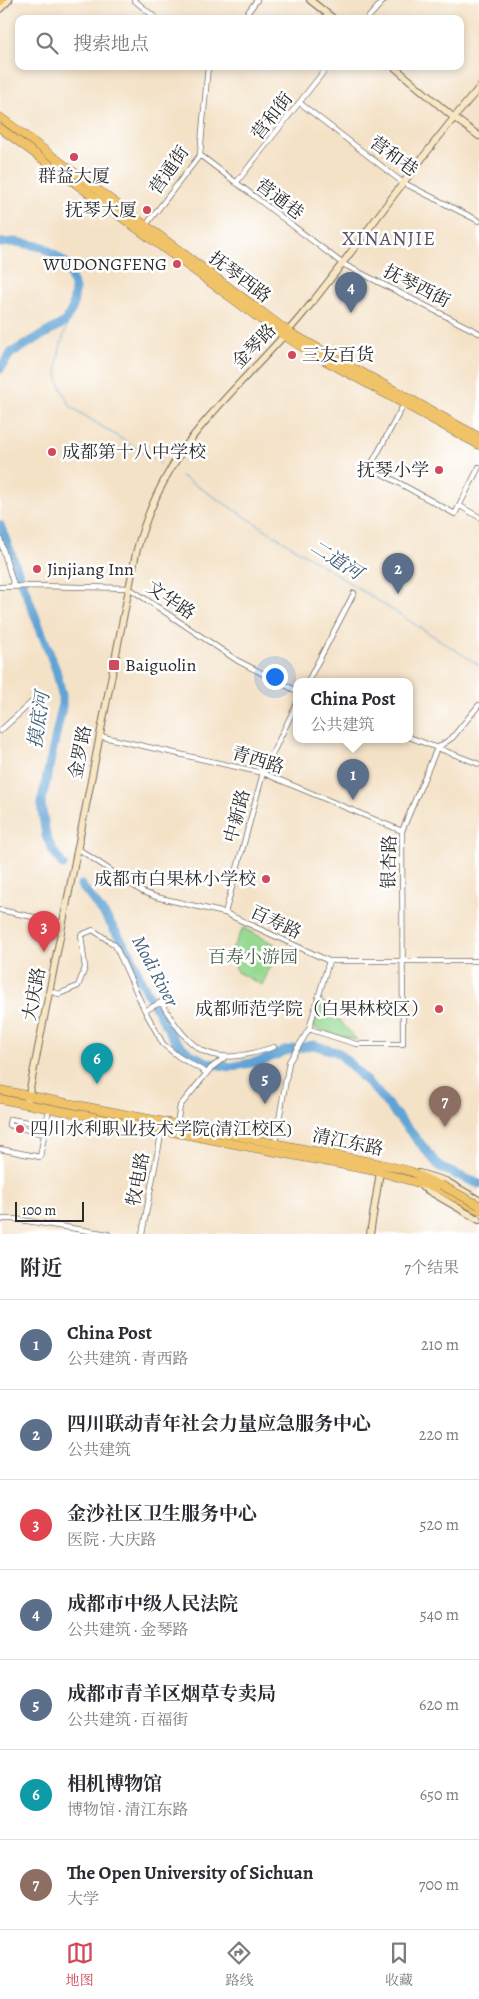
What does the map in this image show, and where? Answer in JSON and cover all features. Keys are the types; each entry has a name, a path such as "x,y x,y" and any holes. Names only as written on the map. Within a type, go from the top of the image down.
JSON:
{"main road":[{"name":"抚琴西路","path":"0,117 146,225 313,354 405,402 479,445"},
{"name":"抚琴西路","path":"0,128 194,272 287,334 479,437"},
{"name":"清江东路","path":"0,1090 410,1171"},
{"name":"清江东路","path":"0,1099 380,1172 440,1187"},
{"path":"410,1171 479,1210"},
{"path":"440,1187 479,1205"}],"street":[{"path":"0,9 9,0"},
{"path":"134,0 152,15"},
{"path":"246,15 257,0"},
{"path":"310,0 329,15"},
{"path":"371,15 384,0"},
{"name":"营通街","path":"146,225 200,155 208,70"},
{"name":"营和街","path":"236,183 325,70"},
{"path":"398,70 453,117 479,136"},
{"name":"金琴路","path":"129,588 142,527 152,503 183,450 217,407 287,334 343,264 402,182 453,117 479,88"},
{"name":"营和巷","path":"300,102 402,182 479,221"},
{"name":"营通巷","path":"200,155 343,264"},
{"name":"抚琴西街","path":"343,264 479,333"},
{"path":"405,402 370,467 455,514 479,467"},
{"path":"460,506 479,517"},
{"path":"0,539 14,586"},
{"name":"文华路","path":"0,587 129,588 238,661 293,689"},
{"name":"金罗路","path":"62,923 129,588"},
{"path":"310,678 354,593"},
{"path":"0,731 33,701"},
{"name":"银杏路","path":"309,1029 356,1044 403,1044 402,831 437,748 452,738 479,704"},
{"name":"中新路","path":"225,913 262,773 293,710"},
{"name":"青西路","path":"99,736 262,773 402,831"},
{"path":"413,739 479,764"},
{"name":"百寿路","path":"77,848 143,892 156,897 225,913 329,962 479,961"},
{"path":"0,910 62,923"},
{"name":"大庆路","path":"27,1104 62,923"},
{"path":"50,991 60,994 78,986 86,968 81,935 93,930 115,945 163,1044 179,1057 207,1073"},
{"path":"276,1143 289,1062 309,1029 329,962"},
{"path":"147,1010 161,1002 189,1042 207,1053 224,1059"},
{"path":"177,1124 180,1106 211,1068 224,1059 274,1047"},
{"path":"0,1149 40,1157 49,1108"},
{"path":"44,1134 8,1125 10,1119 46,1125"},
{"name":"牧电路","path":"142,1234 162,1130"},
{"name":"清江东路","path":"410,1171 446,1181 479,1200"},
{"path":"370,1234 380,1172"},
{"path":"407,1180 432,1192 479,1220"},
{"path":"0,1221 3,1219 15,1219 108,1234"}],"green space":[{"name":"百寿小游园","path":"243,928 280,947 262,985 237,972 231,951"},
{"path":"320,998 357,1040 316,1029 313,1025"}],"waterway":[{"name":"摸底河","path":"0,243 16,242 43,247 67,264 75,289 73,307 65,322 11,353 0,369"},
{"name":"二道河","path":"73,307 61,344 57,364 59,382 71,407 161,464"},
{"name":"二道河","path":"181,476 479,665"},
{"name":"摸底河","path":"0,525 56,670 62,695 62,707 41,804 46,835 53,851 63,865"},
{"name":"Modi River","path":"81,885 104,914 130,953 142,983 175,1041 190,1054 210,1063 230,1067 261,1061 285,1051 314,1045 339,1053 377,1092 441,1168 479,1184"}],"place":[{"name":"群益大厦","path":"74,157"},
{"name":"抚琴大厦","path":"147,210"},
{"name":"WUDONGFENG","path":"177,264"},
{"name":"成都市中级人民法院","path":"351,313"},
{"name":"三友百货","path":"292,355"},
{"name":"成都第十八中学校","path":"52,452"},
{"name":"抚琴小学","path":"439,470"},
{"name":"Jinjiang Inn","path":"37,569"},
{"name":"四川联动青年社会力量应急服务中心","path":"398,594"},
{"name":"Baiguolin","path":"114,665"},
{"name":"China Post","path":"353,800"},
{"name":"成都市白果林小学校","path":"266,879"},
{"name":"金沙社区卫生服务中心","path":"44,952"},
{"name":"成都师范学院（白果林校区）","path":"439,1009"},
{"name":"相机博物馆","path":"97,1084"},
{"name":"成都市青羊区烟草专卖局","path":"265,1104"},
{"name":"The Open University of Sichuan","path":"445,1127"},
{"name":"四川水利职业技术学院(清江校区)","path":"20,1129"}],"district":[{"name":"XINANJIE","path":"389,238"}]}
